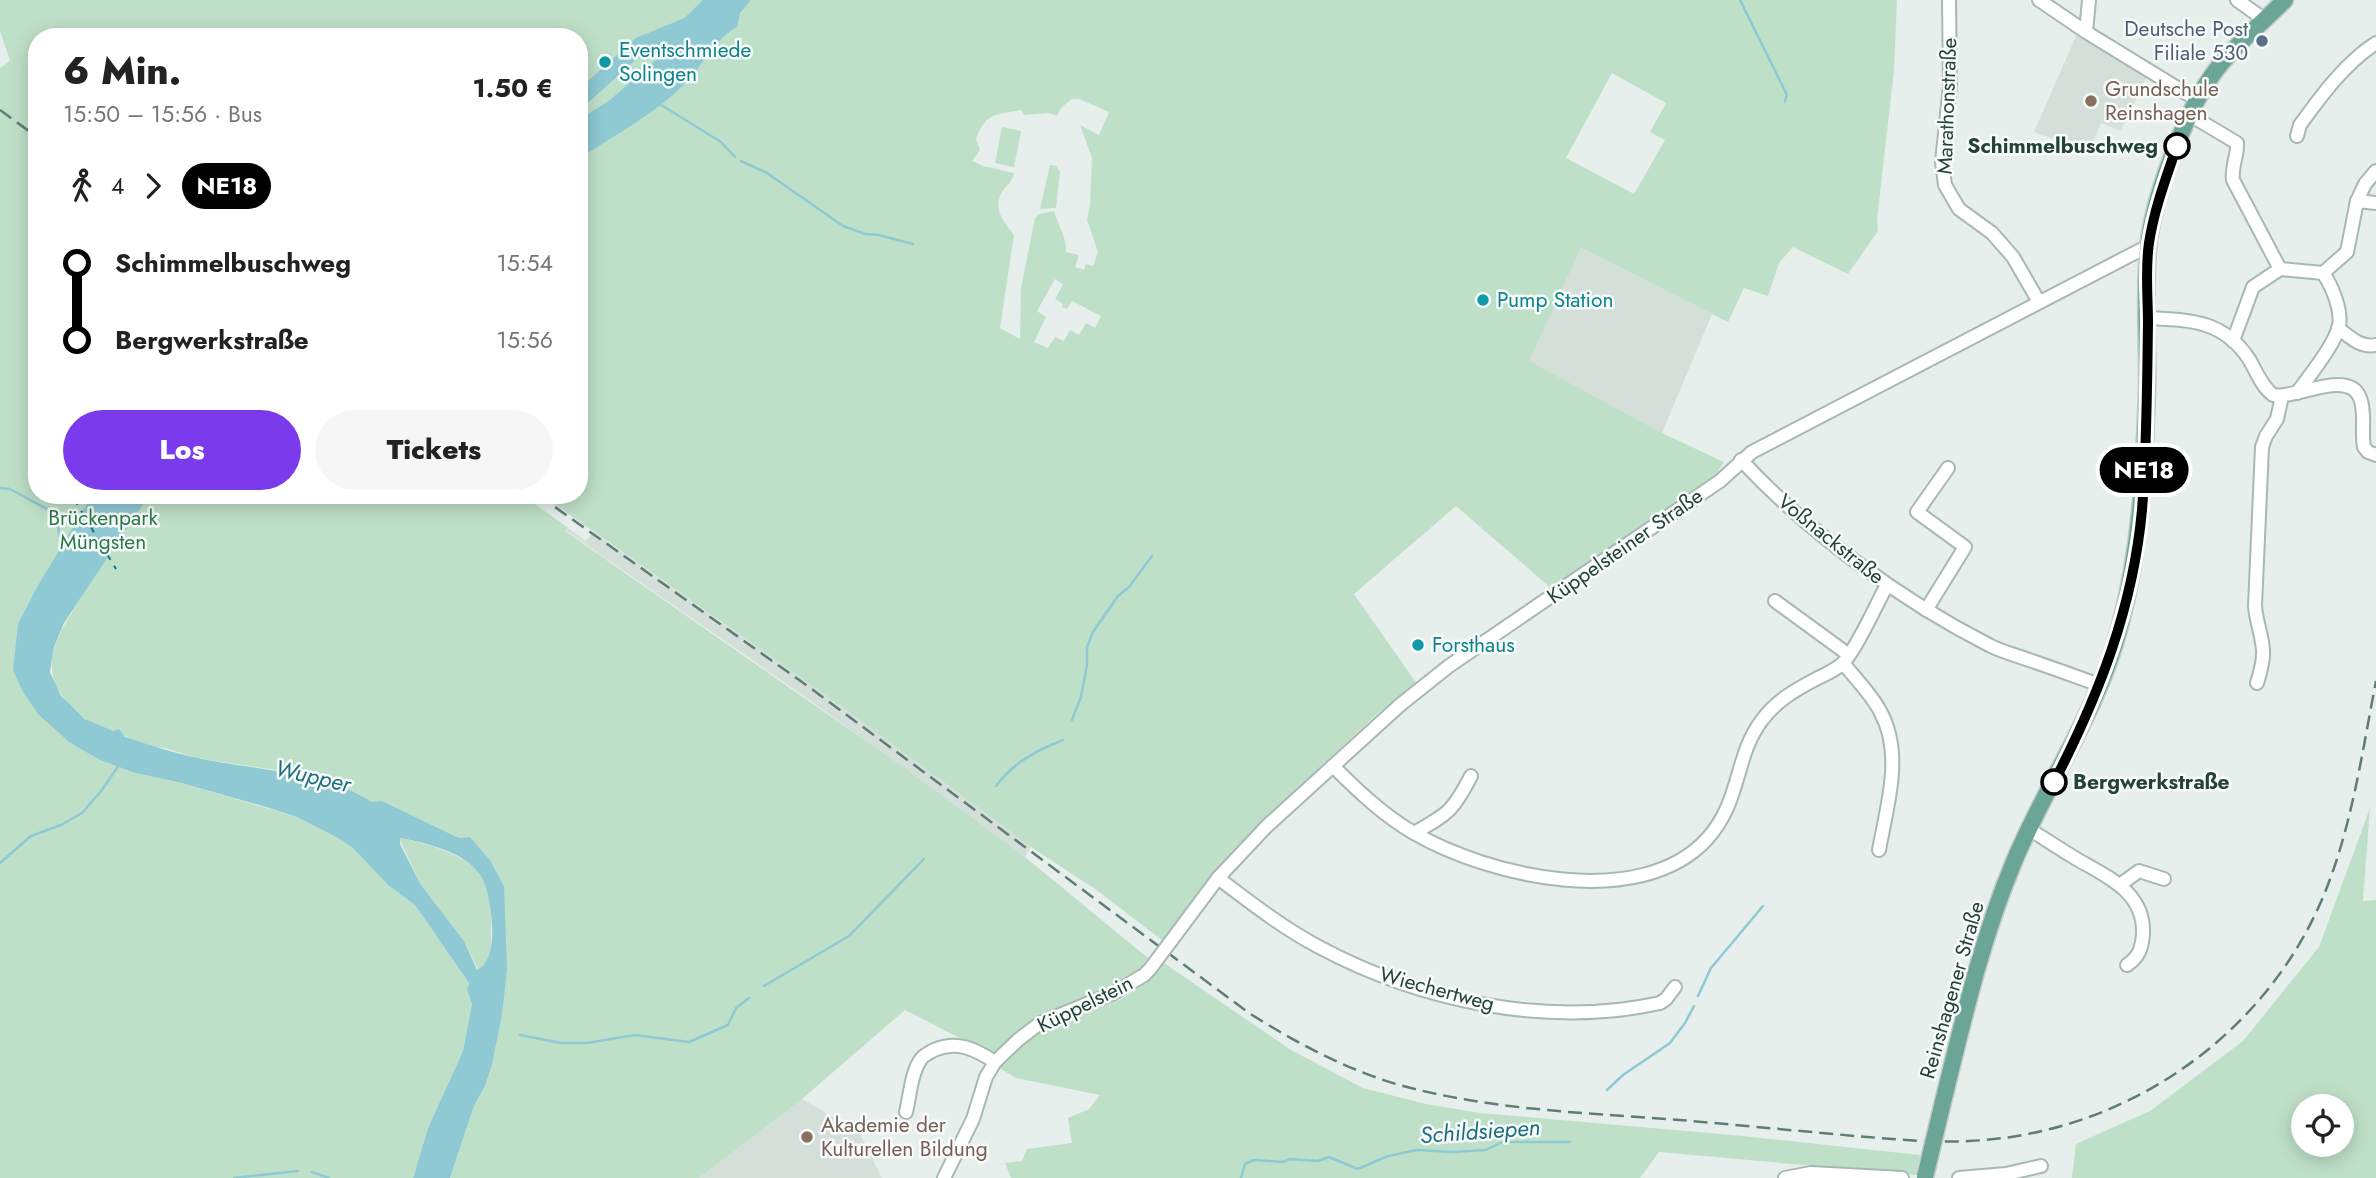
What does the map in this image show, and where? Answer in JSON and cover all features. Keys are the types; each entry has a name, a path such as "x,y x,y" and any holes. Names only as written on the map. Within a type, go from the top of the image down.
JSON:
{"main road":[{"name":"Reinshagener Straße","path":"1925,1177 1974,972 1987,930 2029,829 2085,721 2120,627 2142,507 2148,246 2165,182 2197,100 2220,66 2285,0"}],"street":[{"name":"Marathonstraße","path":"1950,0 1950,85 1942,162 1945,185 1959,209 1992,233 2013,257 2039,302"},
{"path":"2039,0 2085,32 2197,100"},
{"path":"2085,32 2089,0"},
{"path":"2237,0 2265,20"},
{"path":"2297,136 2306,117 2343,72 2356,57 2376,43"},
{"path":"2190,115 2237,143 2233,180 2280,269"},
{"path":"2234,341 2253,287 2280,269 2323,273 2347,252 2357,201 2365,184 2376,171"},
{"path":"2357,201 2376,203"},
{"name":"Küppelsteiner Straße","path":"1171,941 1218,878 1267,826 1377,724 1449,666 1720,481 1752,452 2148,246"},
{"path":"2297,393 2338,328 2335,300 2323,273"},
{"path":"2148,318 2203,323 2234,341 2268,391 2282,396 2333,385 2355,391 2361,400 2364,447 2376,455"},
{"path":"2338,328 2358,343 2376,345"},
{"path":"2257,684 2263,649 2256,625 2262,447 2277,419 2282,396"},
{"name":"Voßnackstraße","path":"1741,460 1793,510 1887,584 1926,610 1991,647 2100,685"},
{"path":"1926,610 1967,554 1965,547 1917,512 1948,468"},
{"path":"1333,766 1371,804 1414,833 1463,857 1503,870 1563,880 1598,880 1659,869 1686,857 1705,841 1718,825 1729,807 1748,741 1772,707 1846,659 1887,584"},
{"path":"1775,601 1846,659 1880,711 1892,747 1892,774 1880,850"},
{"path":"1414,833 1448,813 1457,803 1471,776"},
{"path":"2029,829 2121,884 2139,909 2143,928 2141,950 2127,965"},
{"path":"2121,884 2139,871 2165,879"},
{"name":"Wiechertweg","path":"1218,878 1258,909 1318,947 1384,977 1453,998 1524,1009 1609,1010 1660,1003 1675,987"},
{"name":"Küppelstein","path":"944,1178 973,1119 986,1077 995,1062 1040,1023 1115,993 1143,975 1171,941"},
{"path":"906,1112 916,1070 925,1055 948,1045 959,1045 979,1052 995,1062"},
{"path":"1959,1178 2006,1176 2041,1166"},
{"path":"1785,1178 1811,1173 1902,1178"}],"shaded area":[{"name":"Grundschule Reinshagen","path":"2077,34 2146,78 2121,131 2101,123 2089,152 2034,132"},
{"path":"1581,248 1712,314 1662,433 1528,361"},
{"path":"567,527 586,541 593,532 842,707 1031,847 1025,857 801,694 565,530"},
{"name":"Akademie der Kulturellen Bildung","path":"802,1099 859,1132 882,1178 699,1178"}],"green space":[{"name":"Brückenpark Müngsten","path":"0,0 1897,0 1894,70 1878,231 1848,274 1793,247 1779,263 1768,296 1744,288 1728,322 1581,248 1529,361 1662,433 1724,462 1715,476 1552,589 1456,506 1354,594 1417,684 1378,713 1266,818 1163,941 1098,891 1031,847 842,707 555,504 588,504 588,28 28,28 28,504 535,504 567,527 565,531 903,767 1025,857 1148,958 1135,975 1022,1030 993,1055 905,1010 802,1099 699,1178 450,1178 474,1106 492,1065 502,1015 504,886 490,860 470,837 459,838 382,801 372,802 333,783 288,772 199,758 135,741 119,730 104,729 88,721 63,697 54,680 52,667 57,640 86,589 18,624 89,753 135,773 178,782 297,817 338,838 353,848 388,885 415,905 469,983 467,990 472,1004 463,1051 428,1128 413,1178 0,1178 0,68 10,61 0,31","holes":["1612,73 1666,103 1650,132 1665,140 1634,194 1566,158","1072,99 1079,99 1109,112 1099,135 1080,125 1092,158 1087,220 1098,252 1093,266 1086,264 1084,270 1075,267 1079,255 1066,252 1064,237 1054,211 1039,214 1035,218 1021,288 1020,339 1000,328 1014,235 1000,215 998,204 1014,173 972,161 980,150 976,139 983,124 992,117 1021,110 1024,115 1049,113 1057,116 1062,107","1055,279 1063,284 1055,299 1063,304 1062,307 1067,309 1072,301 1101,316 1095,328 1086,323 1079,335 1070,330 1064,341 1055,337 1048,348 1034,342 1046,317 1037,311"]},
{"path":"1002,127 1021,131 1014,167 995,163"},
{"path":"1050,165 1056,166 1060,171 1056,208 1040,209"},
{"path":"2370,808 2363,901 2376,900 2376,1178 2072,1178 2076,1144 2150,1111 2243,1041 2319,947"},
{"path":"399,838 433,846 457,856 482,878 491,907 491,947 488,960 478,970 464,941 421,885"},
{"path":"1161,961 1291,1050 1363,1088 1426,1104 1480,1113 1920,1155 1916,1175 1659,1152 1640,1178 1011,1178 1005,1163 1022,1161 1027,1149 1072,1143 1068,1118 1089,1109 1100,1095 1016,1078 999,1068 1016,1048 1038,1032 1106,1006 1137,989"}],"water":[{"path":"703,0 751,0 740,13 737,27 716,44 677,91 651,112 588,153 588,114 610,100 656,60 668,46 669,33"},
{"path":"87,504 143,504 64,623 54,647 50,672 61,696 85,719 113,731 119,729 125,737 180,754 311,778 333,784 372,802 382,801 459,838 470,837 490,860 504,886 507,970 502,1015 492,1065 474,1106 450,1178 413,1178 428,1128 463,1051 472,1004 467,990 469,983 415,905 388,885 353,848 297,817 178,782 135,773 100,760 69,742 38,714 23,692 13,670 18,624","holes":["400,838 438,847 465,860 479,873 486,887 491,913 492,942 485,964 477,970 464,941 421,885 400,844"]}],"waterway":[{"path":"1740,0 1787,95 1785,101"},
{"name":"Wupper","path":"588,92 640,45 689,25"},
{"path":"658,103 721,142 735,157"},
{"path":"741,161 767,173 843,226 865,234 913,244"},
{"path":"0,488 10,489 28,499"},
{"path":"38,504 54,513 66,547"},
{"path":"1072,720 1081,697 1087,665 1087,647 1093,632 1118,596 1129,587 1152,556"},
{"path":"996,786 1026,758 1063,740"},
{"path":"0,863 31,836 61,825 82,813 119,765"},
{"path":"764,986 849,936 924,859"},
{"name":"Schildsiepen","path":"1698,996 1711,968 1763,906"},
{"path":"520,1035 561,1043 587,1043 635,1035 689,1042 728,1025 736,1008 749,998"},
{"name":"Schildsiepen","path":"1607,1090 1623,1075 1670,1043 1694,1006"},
{"name":"Schildsiepen","path":"1241,1178 1245,1164 1254,1160 1318,1161 1329,1157 1358,1169 1388,1156 1417,1150 1452,1152 1486,1150 1502,1142 1570,1142"},
{"path":"234,1178 298,1171"},
{"path":"312,1172 329,1178"}],"ferry route":[{"path":"77,504 116,569"}],"railway":[{"path":"0,110 28,130"},
{"path":"551,504 809,687 1266,1024 1338,1062 1376,1078 1432,1093 1543,1110 1884,1138 1969,1141 2028,1134 2084,1119 2138,1096 2188,1065 2232,1028 2271,985 2304,936 2329,882 2345,833 2376,681"}],"bus line":[{"name":"NE18","path":"2054,782 2093,705 2112,651 2120,627 2138,540 2147,390 2148,246 2177,146"}],"place":[{"name":"Deutsche Post Filiale 530","path":"2262,41"},
{"name":"Eventschmiede Solingen","path":"605,62"},
{"name":"Grundschule Reinshagen","path":"2091,101"},
{"name":"Schimmelbuschweg","path":"2177,146"},
{"name":"Pump Station","path":"1483,300"},
{"name":"Forsthaus","path":"1418,645"},
{"name":"Bergwerkstraße","path":"2054,782"},
{"name":"Akademie der Kulturellen Bildung","path":"807,1137"}]}
